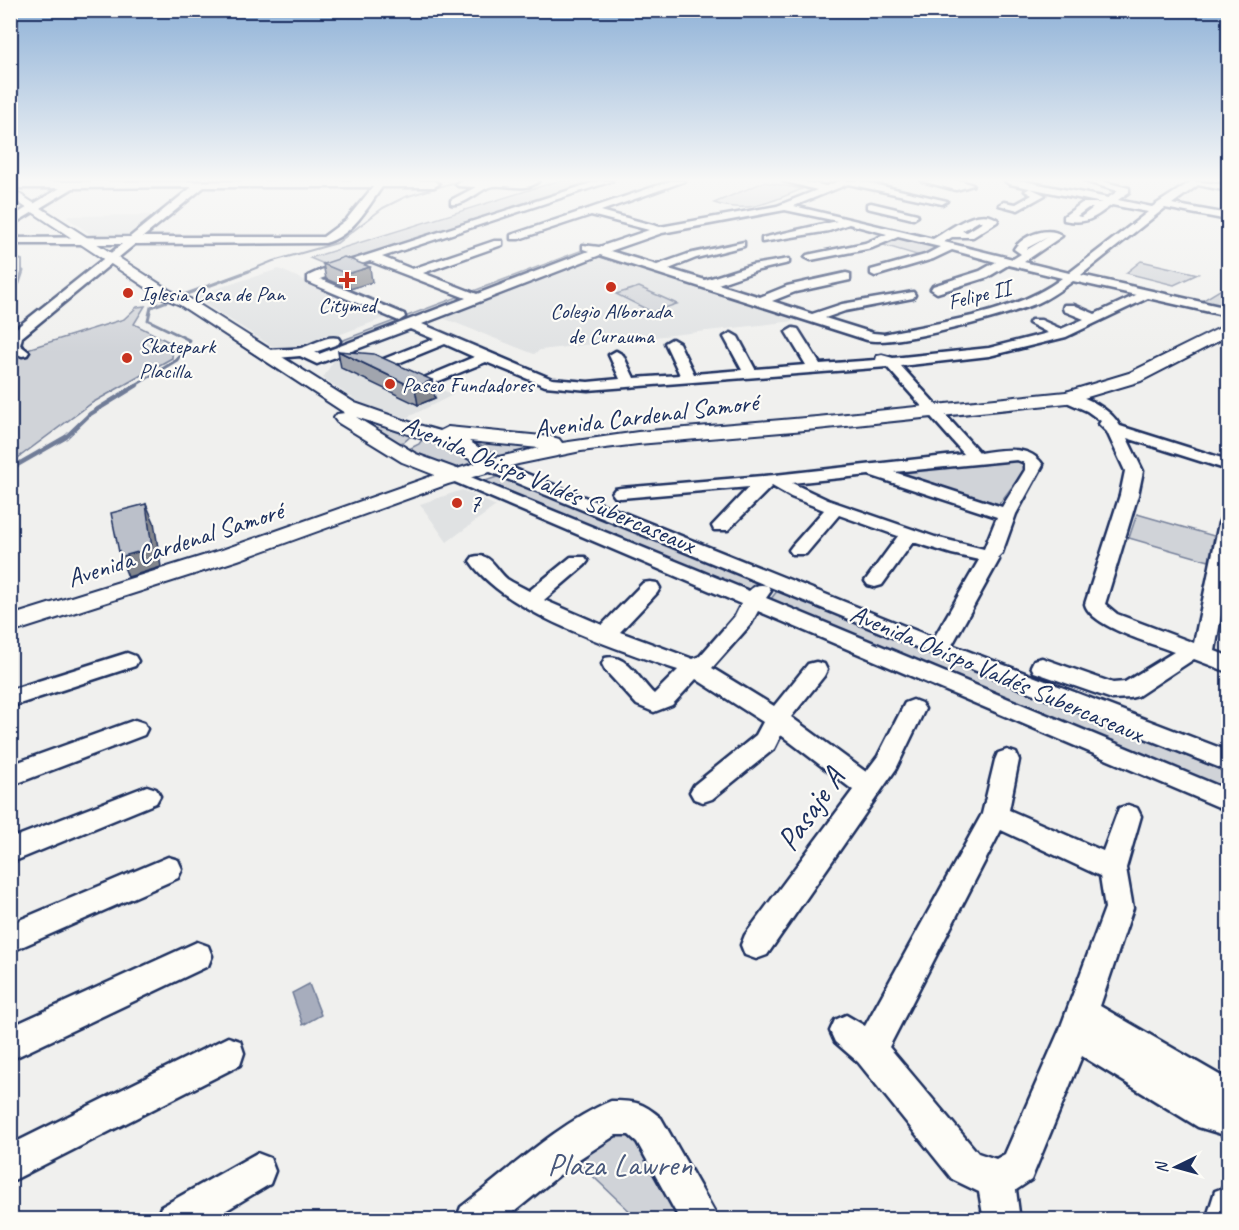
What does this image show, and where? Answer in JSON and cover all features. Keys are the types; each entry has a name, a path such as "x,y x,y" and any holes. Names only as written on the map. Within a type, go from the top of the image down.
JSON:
{"main road":[{"name":"Avenida Obispo Valdés Subercaseaux","path":"85,240 348,407 463,446 482,456 489,465"},
{"name":"Avenida Obispo Valdés Subercaseaux","path":"170,296 177,305 213,331 396,452 436,470 456,476"},
{"name":"Avenida Cardenal Samoré","path":"10,625 230,555 489,465 580,446 638,438 1067,397 1135,378 1224,317"},
{"path":"398,425 472,436 580,446"},
{"path":"396,452 415,441 422,432"}],"street":[{"path":"10,241 329,238"},
{"path":"428,238 314,276 312,281 530,376 565,385 689,379 960,356 1016,347 1060,334 1136,300"},
{"path":"305,378 314,368 317,360 464,293 624,238"},
{"path":"766,240 774,238"},
{"path":"811,256 868,246 886,238"},
{"path":"921,238 1224,317"},
{"path":"936,242 943,238"},
{"name":"Felipe II","path":"872,337 884,338 1009,309 1044,295 1064,275 1118,238"},
{"path":"22,352 13,347 15,336 134,240"},
{"path":"412,273 498,243"},
{"path":"658,269 692,256 740,244"},
{"path":"875,272 929,257 952,246"},
{"path":"266,354 302,352 477,298 593,249 872,337"},
{"path":"937,289 984,274 1029,254"},
{"path":"370,257 477,298"},
{"path":"707,284 756,267 785,261"},
{"path":"1064,275 1136,300"},
{"path":"762,301 791,289 846,277"},
{"path":"1101,294 1224,317"},
{"path":"812,318 843,308 909,295"},
{"path":"1069,308 1094,318"},
{"path":"1224,317 1228,326"},
{"path":"1036,323 1060,334"},
{"path":"793,332 815,368"},
{"path":"993,334 1016,347"},
{"path":"731,337 751,374"},
{"path":"872,337 868,339 868,344 969,459"},
{"path":"386,363 446,339"},
{"path":"672,343 689,379"},
{"path":"942,343 960,356"},
{"path":"302,352 317,360"},
{"path":"616,355 629,383"},
{"path":"424,383 486,357"},
{"path":"558,366 565,385"},
{"path":"1067,397 1114,429 1228,465"},
{"path":"1114,429 1134,471 1129,495 1095,604 1096,608 1110,619 1228,664"},
{"path":"1019,455 1024,451 1036,449"},
{"path":"668,488 1019,455 1033,460 1035,465 1007,514 992,553 986,555 974,554 909,534 770,480"},
{"name":"Avenida Obispo Valdés Subercaseaux","path":"489,465 770,581 1228,761"},
{"path":"870,470 1007,514"},
{"name":"Avenida Obispo Valdés Subercaseaux","path":"456,476 1228,801"},
{"path":"721,526 770,480"},
{"path":"799,550 836,507"},
{"path":"1042,666 1112,691 1122,691 1130,690 1197,653 1228,523"},
{"path":"875,581 909,534"},
{"path":"939,648 988,560 986,555"},
{"path":"480,561 500,583 529,601 605,636 694,667 732,693 777,719 827,759 868,787"},
{"path":"529,601 578,561"},
{"path":"613,664 645,699 654,703 664,699 694,667 708,661 744,619 753,600 770,581"},
{"path":"605,636 650,588"},
{"path":"10,699 127,661"},
{"path":"703,792 765,742 777,719 816,670"},
{"name":"Pasaje A","path":"756,945 887,762 913,709"},
{"path":"10,776 135,729"},
{"path":"1007,760 995,815 858,1040 965,1166 979,1174 996,1177 1009,1175 1018,1167 1079,1023 1119,908 1112,868 1128,816"},
{"path":"10,851 147,796"},
{"path":"995,815 1112,868"},
{"path":"10,938 168,869"},
{"path":"10,1044 197,956"},
{"path":"1079,1023 1210,1115 1226,1110"},
{"path":"10,1164 228,1053"},
{"path":"474,1220 567,1147 610,1118 635,1118 649,1130 697,1217"},
{"path":"174,1220 257,1171"},
{"path":"996,1177 1000,1214"},
{"path":"1225,1220 1228,1204"}],"shaded area":[{"name":"Colegio Alborada de Curauma","path":"603,256 804,320 540,350 534,354 443,318"},
{"path":"279,269 387,317 306,347 275,348 192,296"},
{"path":"350,354 430,390 437,387 453,395 406,418 360,403 323,378 334,360"},
{"path":"462,490 496,506 447,542 420,504"}],"green space":[{"path":"373,238 420,238 331,267 310,258"},
{"path":"894,238 903,238 938,247 920,256 880,244"},
{"path":"585,249 594,252 478,296 471,292"},
{"path":"1141,261 1198,274 1174,285 1126,273"},
{"path":"1228,285 1228,307 1200,302"},
{"path":"639,287 677,304 652,312 616,294"},
{"path":"460,296 467,300 322,355 314,351"},
{"path":"145,306 134,324 173,344 172,358 92,403 11,463 11,354 124,319 137,307"},
{"path":"366,419 412,435 404,442 393,444 360,420"},
{"path":"424,437 458,448 476,462 458,470 405,451 419,444"},
{"path":"470,439 557,444 500,457"},
{"path":"1014,459 1027,467 999,504 893,473"},
{"path":"500,476 757,581 747,591 485,481"},
{"path":"1137,514 1214,536 1209,561 1129,538"},
{"path":"778,590 1228,773 1228,793 770,600"},
{"name":"Plaza Lawren","path":"631,1134 640,1145 682,1219 638,1219 579,1163 610,1135"}],"water":[{"path":"309,984 321,1015 303,1025 292,993"}],"building":[{"path":"344,257 370,267 347,274 323,264"},
{"path":"338,351 374,354 432,380 415,388"},
{"path":"146,504 152,548 120,557 111,513"}],"waterway":[{"path":"246,272 273,261 337,243 343,238"},
{"path":"10,257 22,260 22,272"},
{"path":"10,295 19,283 23,271"},
{"path":"134,386 177,360 189,340 148,320 151,307 249,271"},
{"path":"10,469 66,437 90,414 137,385"}],"place":[{"name":"Citymed","path":"347,280"},
{"name":"Colegio Alborada de Curauma","path":"611,287"},
{"name":"Iglesia Casa de Pan","path":"128,293"},
{"name":"Skatepark Placilla","path":"127,358"},
{"name":"Paseo Fundadores","path":"390,384"},
{"name":"7","path":"457,503"}]}
